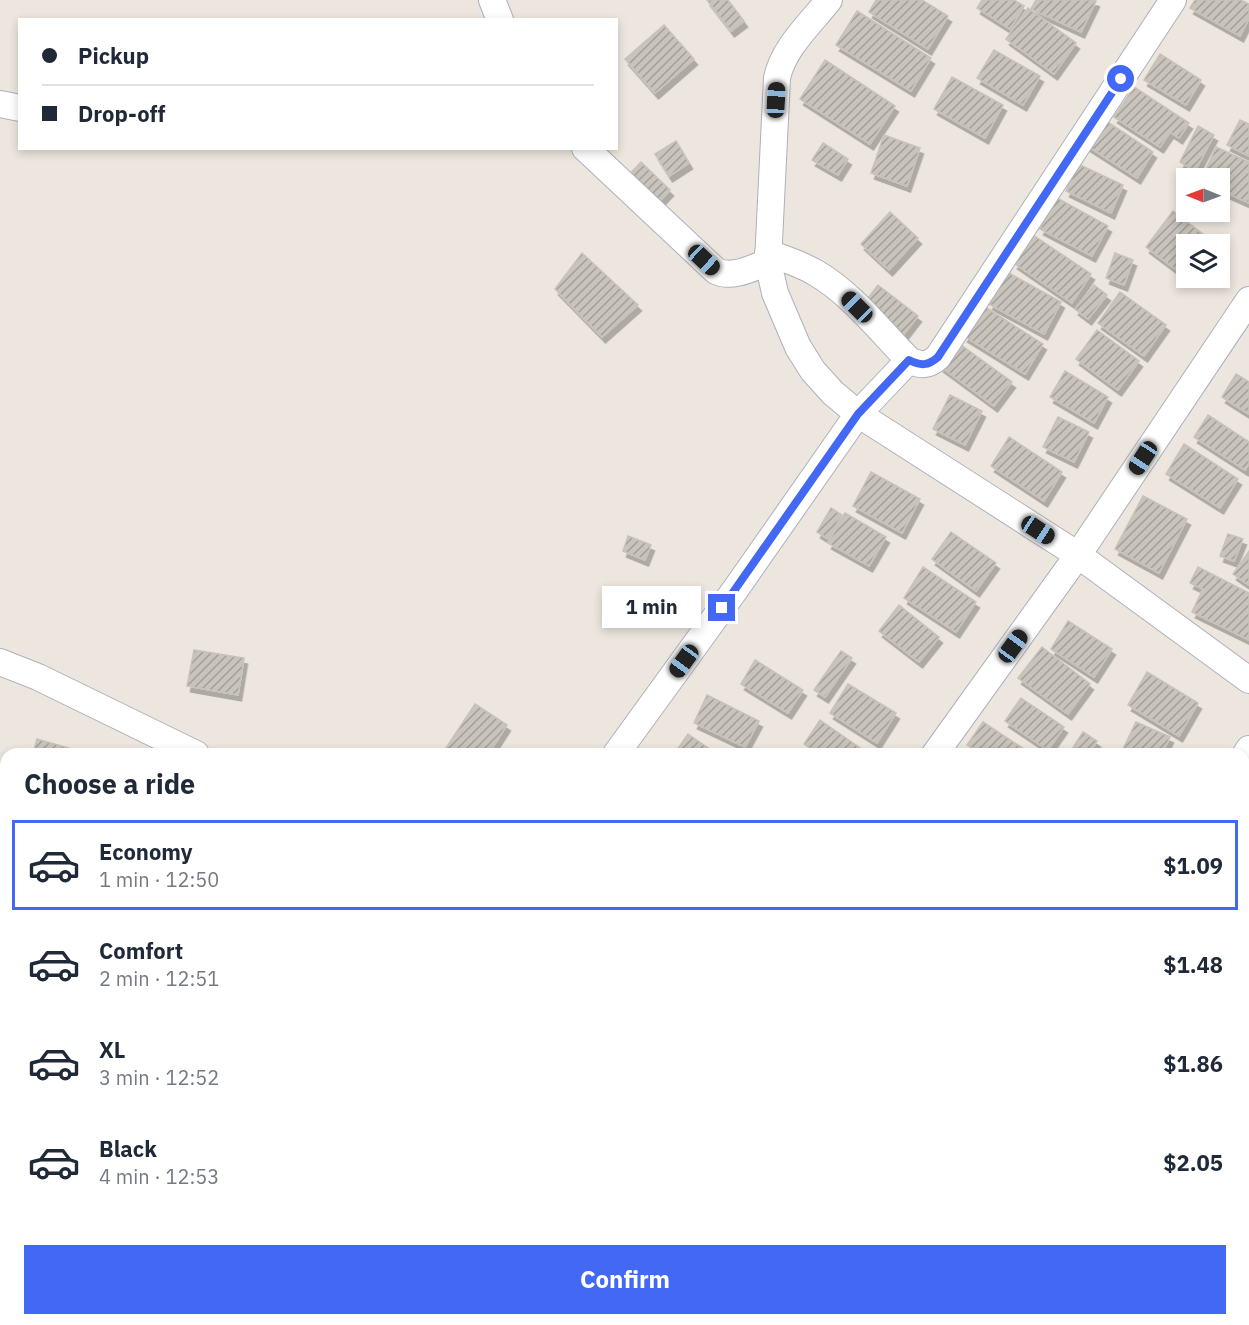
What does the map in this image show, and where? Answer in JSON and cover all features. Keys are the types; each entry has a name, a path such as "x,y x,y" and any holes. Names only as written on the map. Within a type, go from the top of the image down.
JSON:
{"street":[{"path":"492,0 499,18"},
{"path":"829,0 785,54 779,66 777,78 768,258 775,294 798,347 813,371 832,393 858,414 1078,555 1249,680"},
{"path":"587,150 716,271 723,275 733,274 768,258 798,264 832,284 909,360 919,365 931,363 938,357 1173,0"},
{"path":"0,104 18,108"},
{"path":"939,748 1078,555 1249,300"},
{"path":"620,748 735,590 858,414 909,360"},
{"path":"0,662 38,676 184,748"}],"building":[{"path":"707,0 728,0 744,21 731,31"},
{"path":"876,0 922,0 948,16 928,49 869,12"},
{"path":"982,0 1014,0 1024,6 1010,29 977,8"},
{"path":"1036,0 1096,1 1081,32 1031,9"},
{"path":"1195,0 1241,0 1249,4 1249,18 1240,36 1190,8"},
{"path":"1028,8 1076,43 1054,74 1006,39"},
{"path":"857,11 931,58 911,91 836,45"},
{"path":"664,25 694,59 655,93 625,59"},
{"path":"994,50 1040,76 1023,105 977,78"},
{"path":"1160,54 1201,80 1186,105 1144,80"},
{"path":"825,60 895,106 870,144 800,99"},
{"path":"952,77 1003,105 985,138 934,109"},
{"path":"1134,87 1189,123 1179,138 1170,132 1160,147 1114,117"},
{"path":"1103,119 1153,152 1137,178 1086,145"},
{"path":"1240,120 1249,124 1249,156 1227,145"},
{"path":"1198,126 1214,135 1197,168 1190,168 1180,162"},
{"path":"884,135 920,148 907,186 871,173"},
{"path":"676,141 689,163 669,176 655,154"},
{"path":"823,143 848,159 838,175 812,160"},
{"path":"1216,147 1249,162 1249,203 1230,194 1230,168 1207,168"},
{"path":"641,162 670,190 654,207 625,179"},
{"path":"1078,164 1123,185 1111,213 1066,191"},
{"path":"1057,198 1108,226 1092,256 1040,229"},
{"path":"1173,211 1176,213 1176,222 1187,222 1203,234 1176,234 1176,270 1146,247"},
{"path":"890,212 918,238 889,270 861,244"},
{"path":"1033,235 1091,274 1072,303 1014,263"},
{"path":"582,253 638,305 602,337 555,289"},
{"path":"1115,253 1133,260 1124,285 1106,278"},
{"path":"1007,272 1061,302 1044,334 989,304"},
{"path":"878,285 918,316 895,346 855,315"},
{"path":"1094,285 1107,295 1088,319 1075,309"},
{"path":"1120,292 1166,325 1144,356 1098,323"},
{"path":"982,305 1043,344 1025,374 964,336"},
{"path":"1097,330 1139,361 1118,390 1076,359"},
{"path":"957,342 1012,382 994,406 940,366"},
{"path":"1065,371 1108,397 1094,423 1050,397"},
{"path":"1236,374 1249,382 1249,414 1222,397"},
{"path":"950,395 982,411 965,445 933,429"},
{"path":"1208,415 1249,442 1249,463 1245,470 1194,437"},
{"path":"1058,417 1089,432 1074,462 1043,447"},
{"path":"1009,437 1062,472 1044,501 991,466"},
{"path":"1184,444 1238,479 1220,508 1166,474"},
{"path":"871,472 920,499 902,533 853,506"},
{"path":"1143,496 1187,519 1159,573 1115,549"},
{"path":"831,508 842,515 828,539 817,532"},
{"path":"845,513 886,537 869,566 828,543"},
{"path":"951,532 996,563 976,591 932,559"},
{"path":"1228,534 1243,539 1234,561 1220,556"},
{"path":"628,536 651,545 645,560 623,551"},
{"path":"1249,551 1249,585 1233,574"},
{"path":"923,567 976,602 956,632 904,598"},
{"path":"1198,567 1249,593 1249,640 1192,612 1203,589 1190,583"},
{"path":"899,605 939,637 919,662 879,631"},
{"path":"1068,621 1112,649 1094,677 1051,649"},
{"path":"1042,647 1090,684 1068,714 1018,678"},
{"path":"194,650 244,658 238,695 187,686"},
{"path":"841,651 852,658 825,697 814,690"},
{"path":"755,660 803,690 788,713 741,684"},
{"path":"1147,672 1198,703 1179,736 1128,705"},
{"path":"848,684 896,713 877,743 830,713"},
{"path":"707,695 759,721 745,747 694,723"},
{"path":"1021,698 1064,727 1049,748 1045,748 1005,721"},
{"path":"475,704 507,725 492,748 446,748"},
{"path":"820,720 860,748 810,748 804,744"},
{"path":"983,722 1022,748 972,748 967,745"},
{"path":"1136,722 1170,737 1165,748 1123,748"},
{"path":"1083,732 1097,741 1093,748 1073,748"},
{"path":"688,734 708,748 678,748"},
{"path":"37,739 68,748 35,748"}],"route":[{"path":"722,608 858,414 909,360 919,365 931,363 938,357 1121,79"}]}
